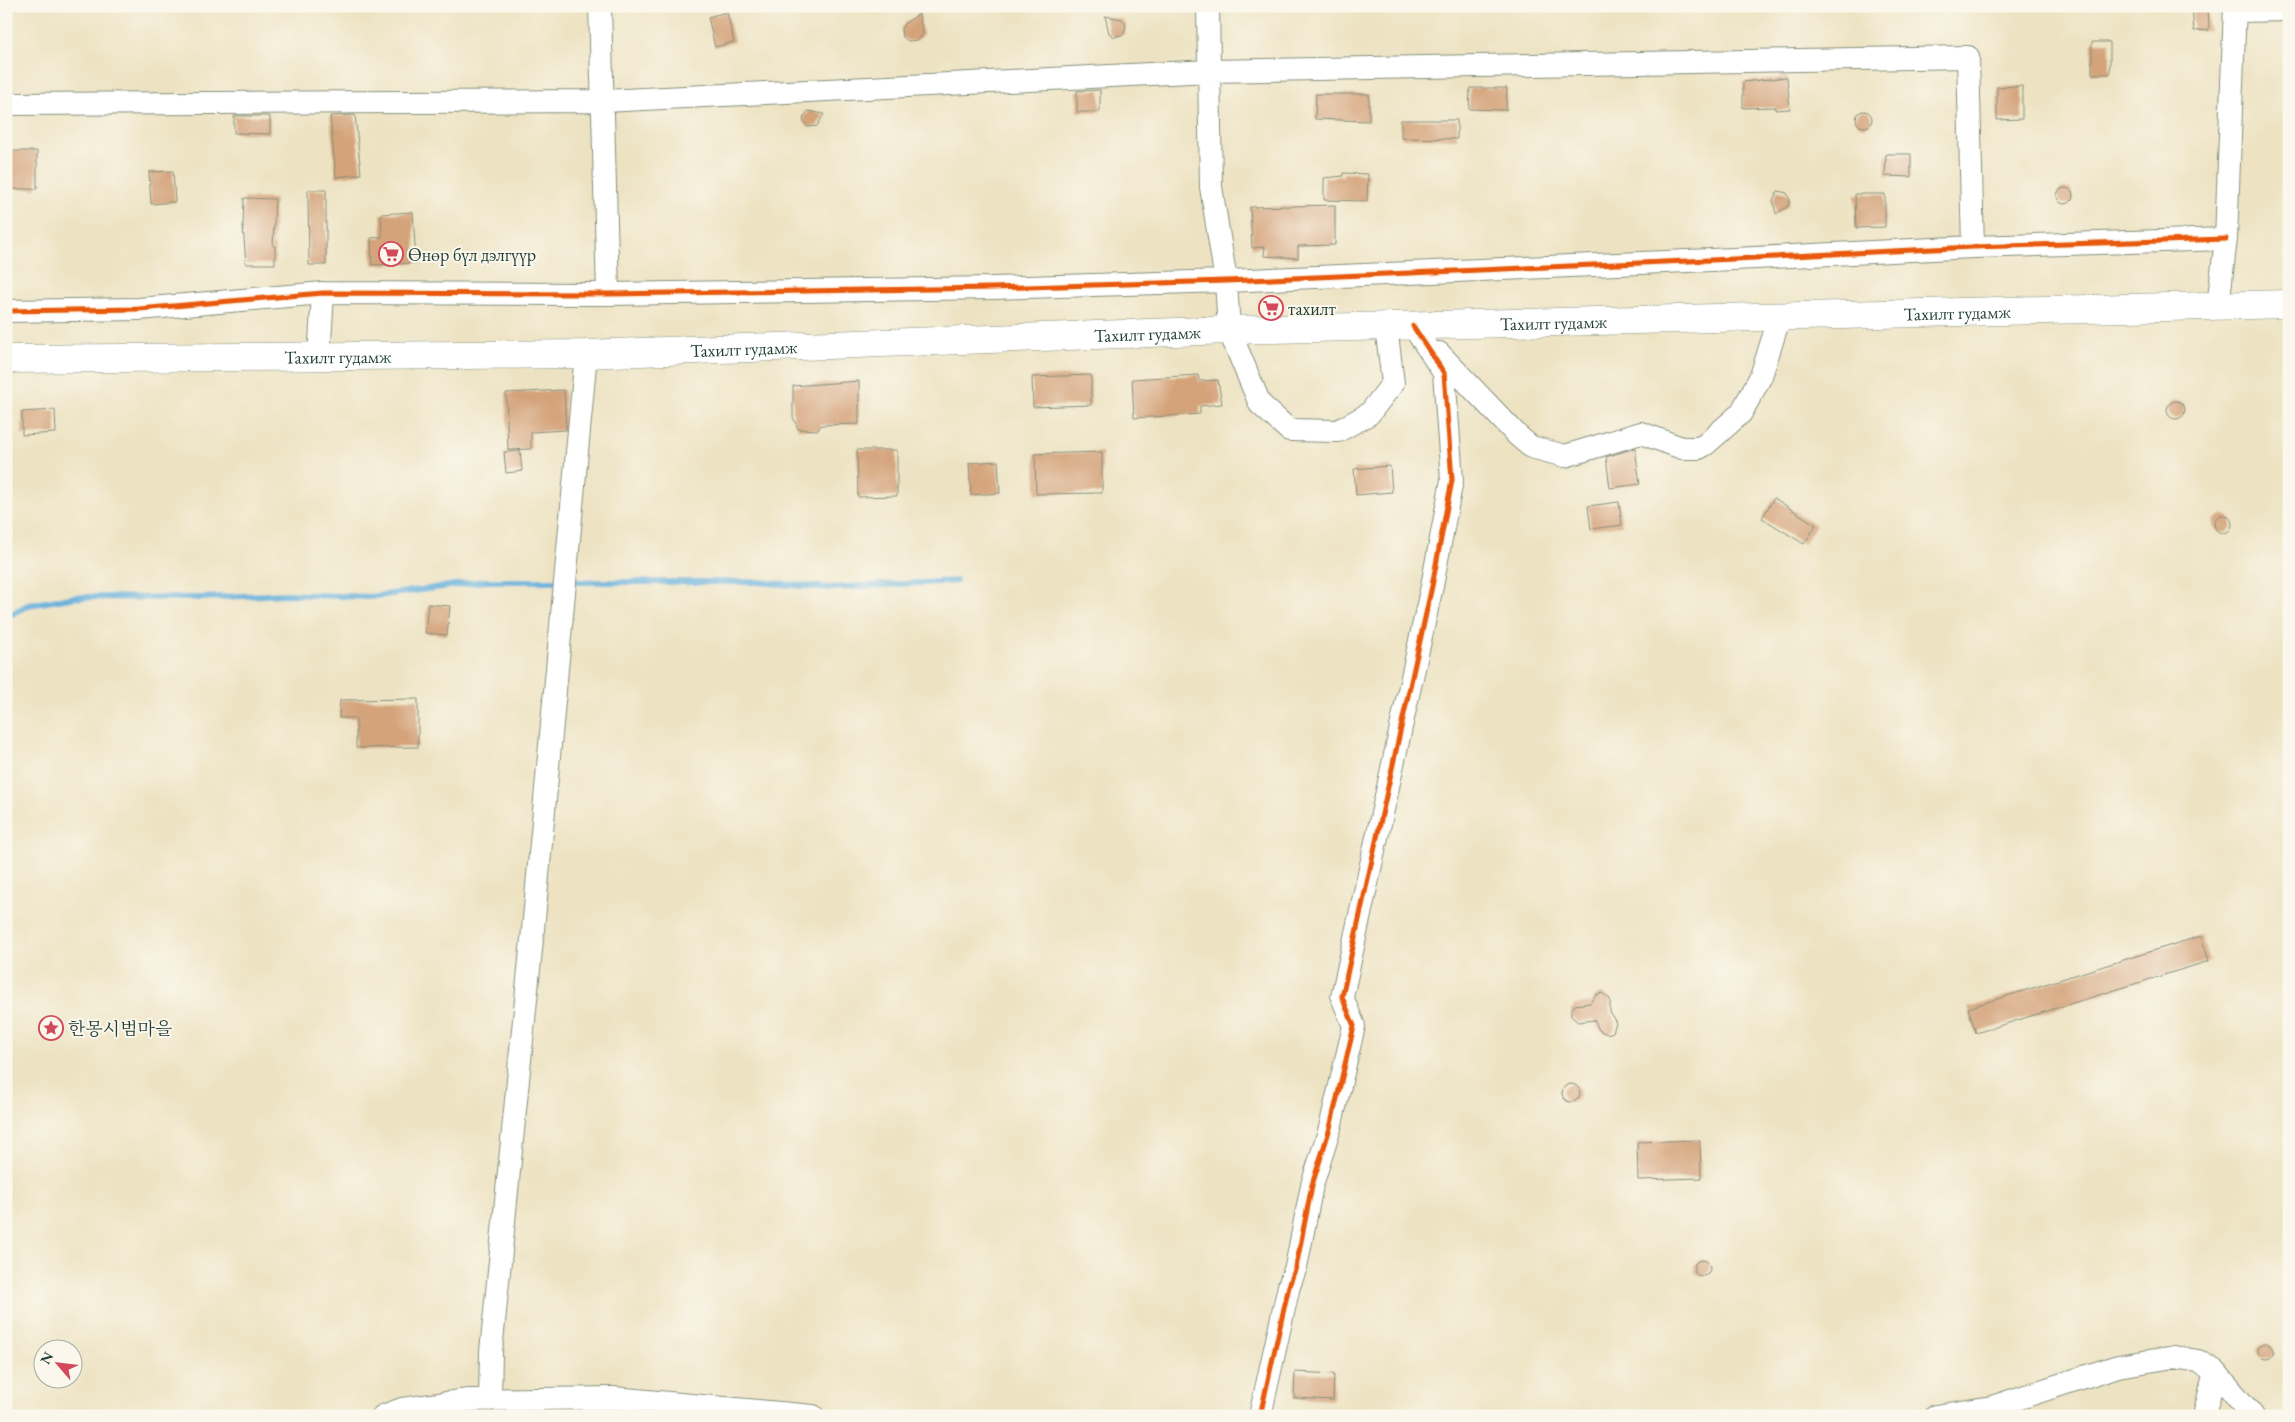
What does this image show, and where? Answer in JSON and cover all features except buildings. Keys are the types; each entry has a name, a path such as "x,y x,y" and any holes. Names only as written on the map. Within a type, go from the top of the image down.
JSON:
{"main road":[{"name":"Тахилт гудамж","path":"6,360 586,354 1229,330 2289,304"}],"street":[{"path":"600,6 608,294"},
{"path":"1208,6 1211,187 1226,281 1229,330 1260,404 1289,430 1338,431 1369,414 1393,383 1386,326"},
{"path":"2218,306 2226,239 2235,9 2289,10"},
{"path":"6,104 604,101 1210,70 1968,57 1972,145 1973,247"},
{"path":"6,311 139,309 323,293 608,294 993,288 1226,281 1973,247 2226,239"},
{"path":"319,358 323,293"},
{"path":"1413,326 1516,435 1531,447 1565,456 1641,433 1682,448 1698,448 1706,444 1741,413 1761,376 1780,316"},
{"path":"1260,1416 1289,1286 1296,1267 1312,1186 1330,1128 1354,1026 1342,997 1432,586 1452,480 1444,373 1413,326"},
{"path":"490,1400 491,1352 532,938 586,354"},
{"path":"1936,1416 1992,1407 2018,1408 2118,1366 2174,1357 2198,1361 2216,1371 2253,1416"},
{"path":"2204,1416 2216,1371"},
{"path":"396,1413 469,1400 490,1400 813,1416"}],"waterway":[{"path":"6,617 28,605 77,597 201,598 286,594 370,597 485,581 556,581"},
{"path":"575,582 757,582 830,588 956,581"}],"cycle path":[{"path":"6,311 139,309 323,293 608,294 993,288 1226,281 1973,247 2226,239"},
{"path":"1260,1416 1289,1286 1296,1267 1312,1185 1330,1128 1354,1026 1342,997 1432,586 1452,480 1444,373 1413,326"}],"place":[{"name":"Өнөр бүл дэлгүүр","path":"391,254"},
{"name":"тахилт","path":"1271,308"},
{"name":"한몽시범마을","path":"51,1028"}]}
